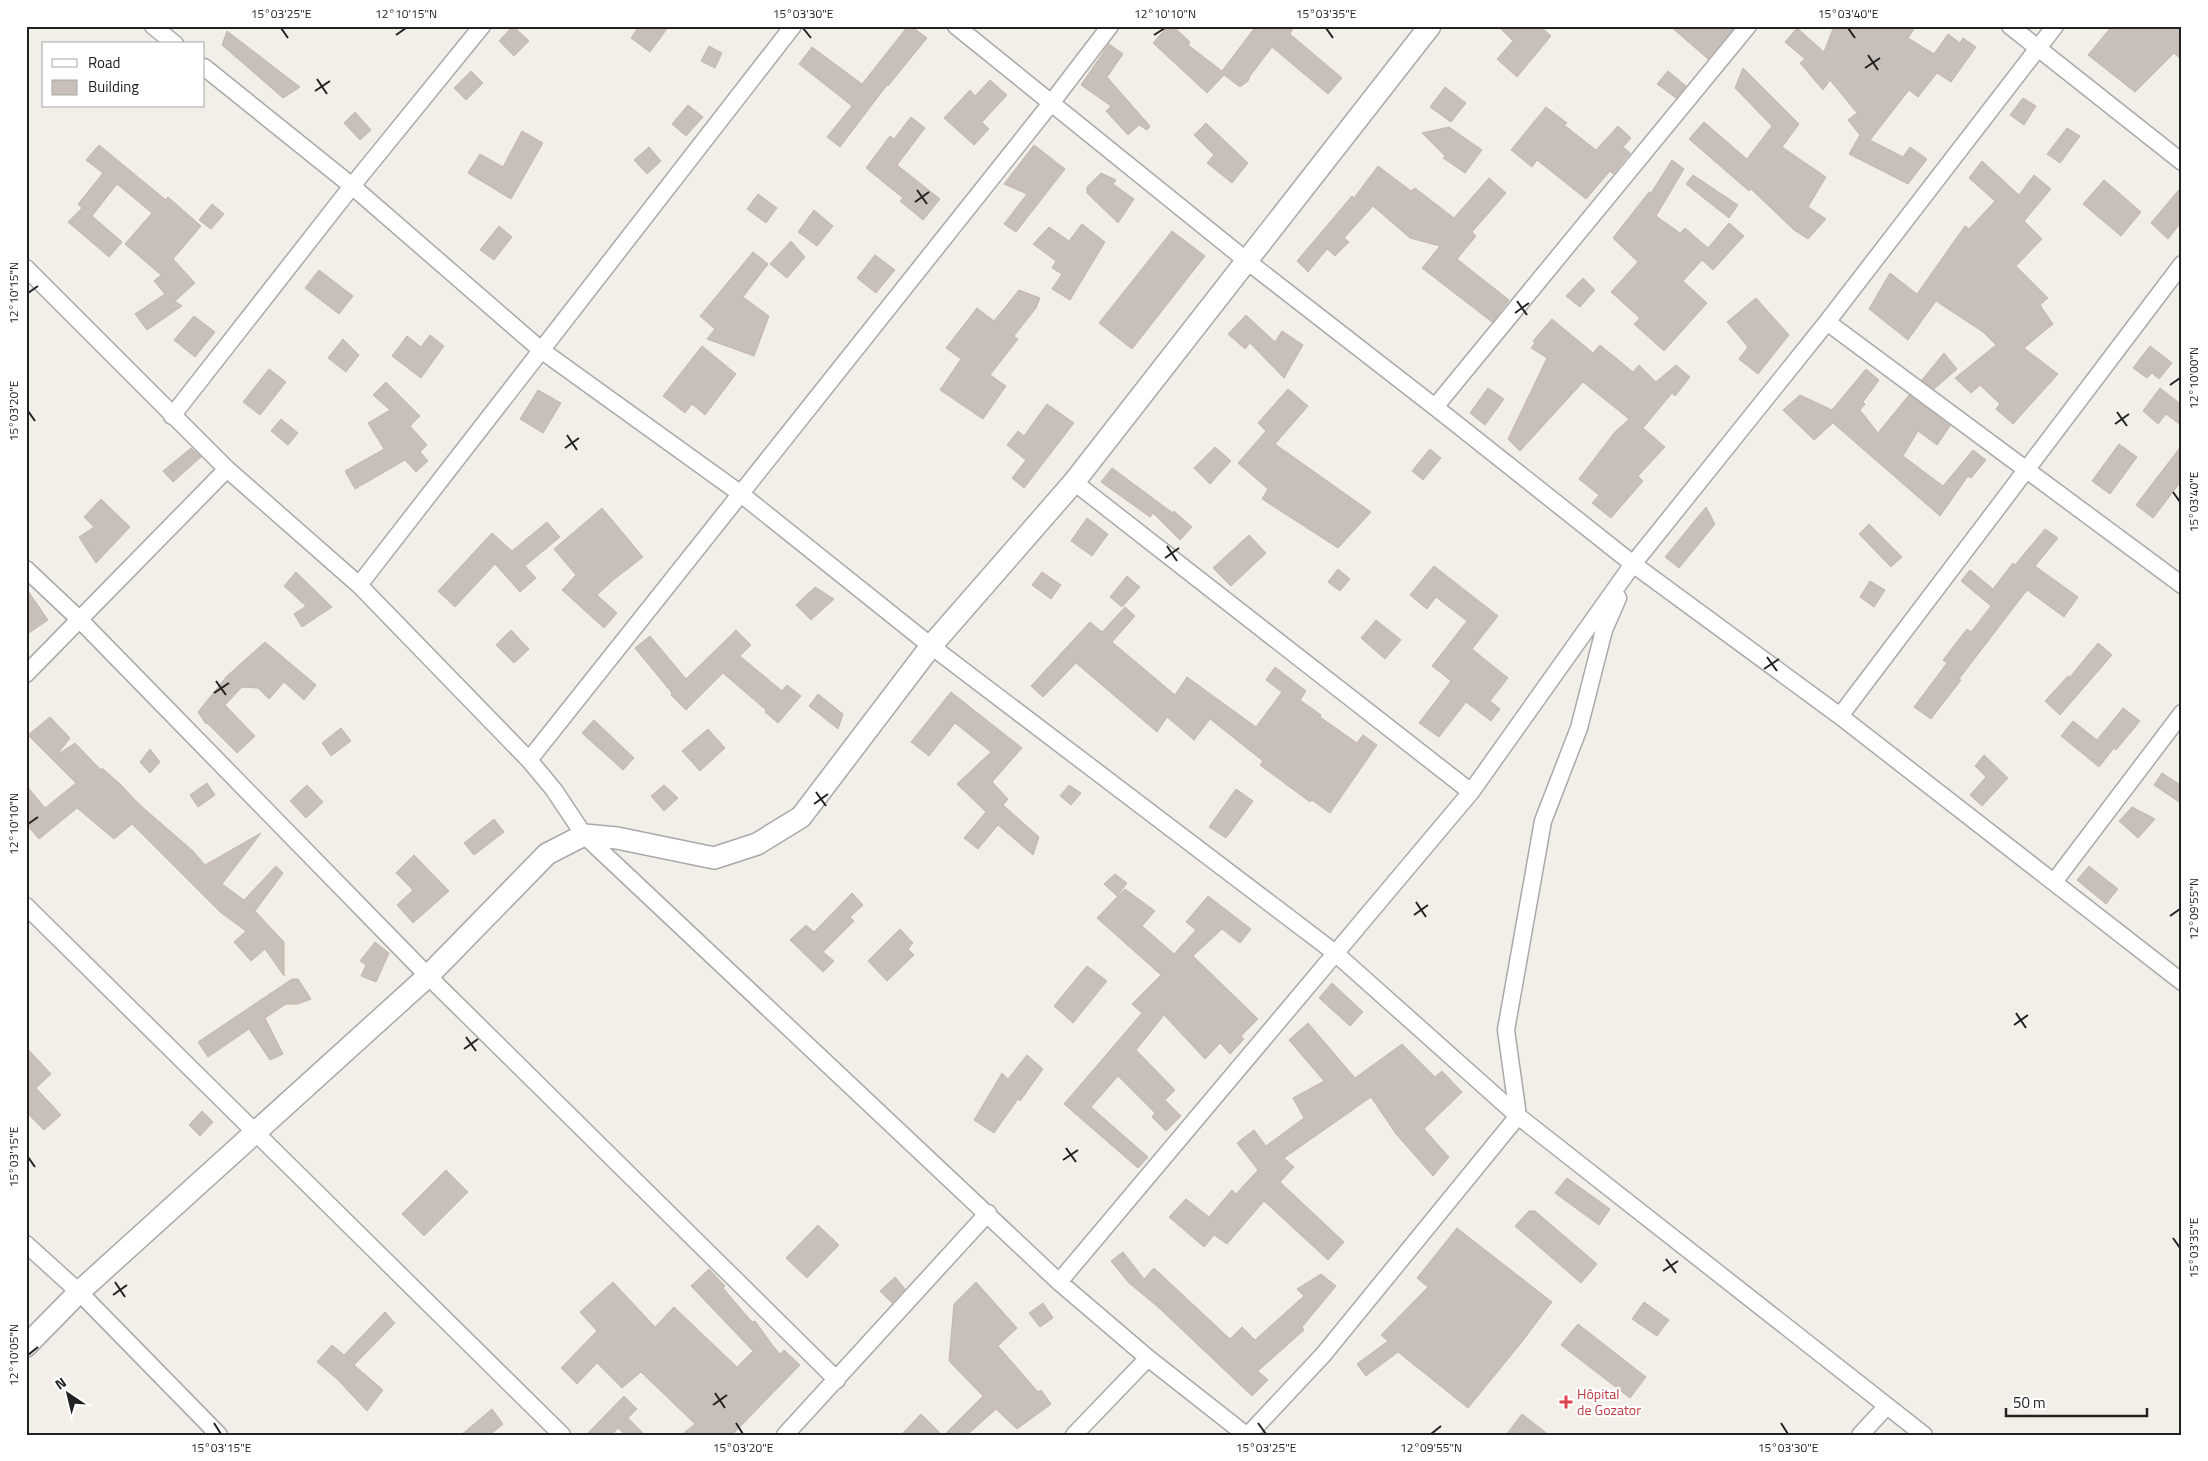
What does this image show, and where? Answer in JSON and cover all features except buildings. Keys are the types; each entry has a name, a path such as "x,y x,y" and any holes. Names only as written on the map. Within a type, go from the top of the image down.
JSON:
{"street":[{"path":"153,26 173,42"},
{"path":"172,416 352,186 482,26"},
{"path":"359,585 793,26"},
{"path":"956,26 1247,261 1633,564 1840,716 2182,982"},
{"path":"529,760 1052,102 1110,26"},
{"path":"26,1346 79,1292 428,976 546,854 584,835 617,838 714,858 757,844 801,817 931,646 1074,482 1430,26"},
{"path":"1435,407 1748,26"},
{"path":"2010,26 2182,162"},
{"path":"1059,1282 1223,1088 1334,952 1471,792 1633,564 1828,322 2037,48 2056,26"},
{"path":"205,68 352,186 541,350 741,494 931,646 1334,952 1518,1116 1924,1435"},
{"path":"1840,716 2182,264"},
{"path":"26,268 226,468 359,585 529,760 554,790 584,835 988,1213 1059,1282 1148,1358 1247,1435 1323,1355 1518,1116 1506,1030 1543,821 1579,728 1604,630 1633,564"},
{"path":"1828,322 2182,585"},
{"path":"26,674 226,468"},
{"path":"1074,482 1471,792"},
{"path":"26,569 79,619 428,976 837,1380"},
{"path":"2054,882 2182,713"},
{"path":"26,906 562,1435"},
{"path":"785,1435 988,1213"},
{"path":"26,1244 79,1292 219,1435"},
{"path":"1074,1435 1148,1358"},
{"path":"1860,1435 1886,1407"}],"place":[{"name":"Hôpital de Gozator","path":"1566,1402"}]}
